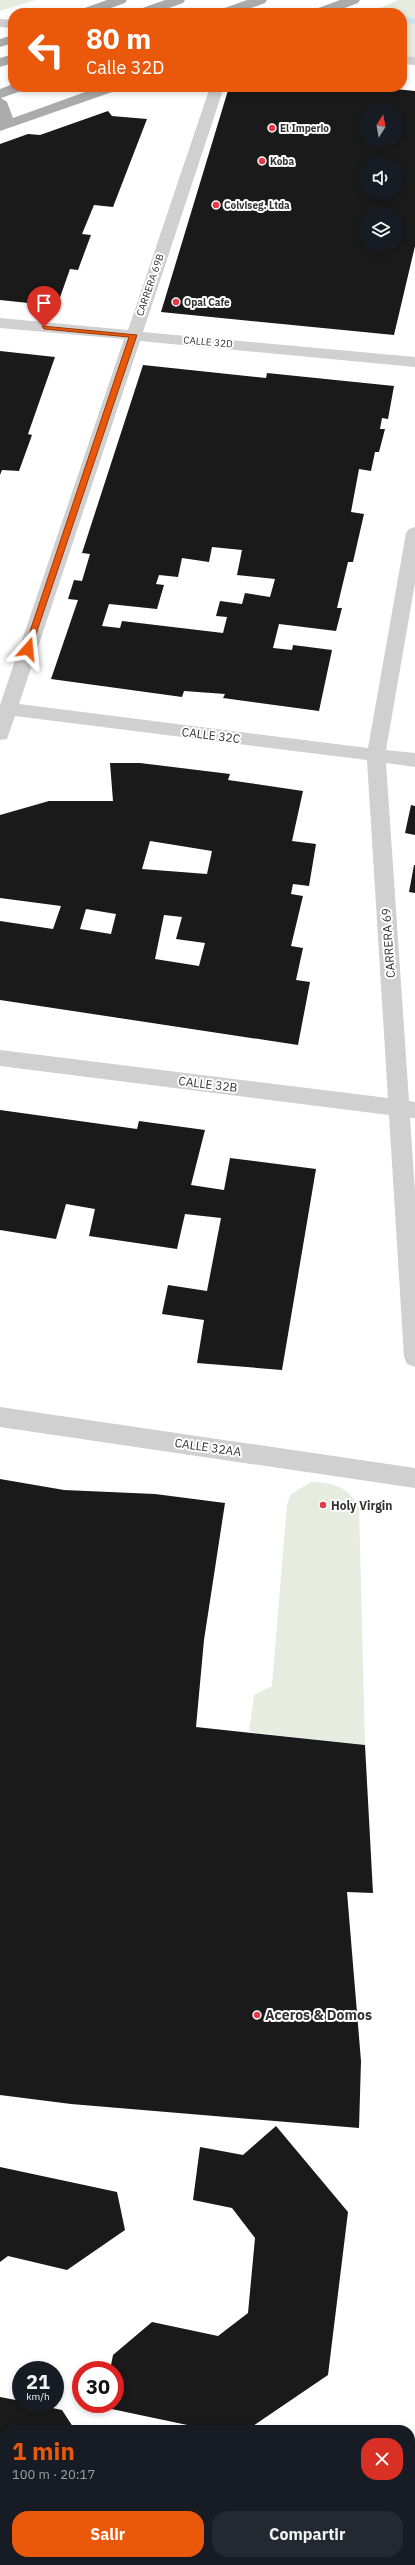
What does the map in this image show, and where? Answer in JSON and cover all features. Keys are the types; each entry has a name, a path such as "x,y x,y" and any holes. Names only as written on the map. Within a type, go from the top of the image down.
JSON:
{"main road":[{"path":"156,8 178,0"},
{"path":"238,8 260,0"},
{"path":"332,8 354,0"},
{"path":"105,8 118,5"},
{"path":"0,102 4,126 99,92"}],"street":[{"name":"CARRERA 69B","path":"0,734 7,709 215,92"},
{"name":"CALLE 32D","path":"0,323 415,362"},
{"name":"CARRERA 69","path":"415,532 376,756 407,1109 415,1357"},
{"name":"CALLE 32C","path":"7,709 415,760"},
{"name":"CALLE 32B","path":"0,1058 407,1109"},
{"name":"CALLE 32AA","path":"0,1417 415,1478"}],"shaded area":[{"path":"0,0 36,0 8,8 0,11"},
{"path":"398,0 415,0 415,61 407,60 407,8 380,8"},
{"path":"311,1482 327,1483 346,1491 359,1508 365,1745 249,1732 254,1695 272,1686 287,1504 291,1494"}],"building":[{"path":"415,91 415,246 394,335 161,312 227,92"},
{"path":"108,111 112,116 147,119 113,207 94,205 82,234 91,235 78,270 70,269 57,306 0,300 0,144 28,134 40,135"},
{"path":"0,351 55,357 28,434 32,435 19,471 2,470 0,475"},
{"path":"143,365 266,378 267,373 394,386 388,419 382,418 380,429 385,429 379,452 375,452 371,471 359,469 351,512 364,514 353,562 348,562 337,608 342,608 336,631 279,624 273,648 292,650 293,645 332,650 319,711 223,698 225,694 184,691 182,697 51,679 78,600 68,599 74,580 82,581 90,554 82,553","holes":["212,547 242,550 237,575 275,579 270,597 245,593 242,604 220,601 216,616 227,617 223,633 122,621 120,628 102,626 109,604 157,609 164,585 156,584 159,575 178,577 182,558 209,562"]},
{"path":"110,763 140,763 230,774 228,780 303,791 292,841 316,844 309,886 293,884 291,894 303,896 291,946 303,948 296,980 310,982 298,1045 0,1000 0,921 53,929 61,906 0,898 0,815 49,801 113,801","holes":["150,841 212,851 207,874 142,869","86,909 116,914 111,934 80,929","164,915 182,917 176,939 205,943 199,966 155,959"]},
{"path":"411,805 415,806 415,835 405,833"},
{"path":"415,865 415,893 409,892"},
{"path":"0,1110 137,1129 139,1121 205,1130 191,1185 224,1190 230,1158 316,1169 282,1370 197,1363 204,1320 162,1314 168,1285 207,1291 221,1218 185,1214 177,1249 89,1236 95,1209 66,1204 56,1239 0,1230"},
{"path":"0,1479 64,1490 155,1494 225,1503 204,1640 196,1727 365,1745 373,1893 347,1892 361,2061 359,2128 71,2104 0,2095"},
{"path":"276,2126 348,2212 328,2375 254,2425 187,2425 124,2412 124,2361 112,2361 113,2355 152,2322 218,2336 248,2313 255,2238 232,2208 193,2200 200,2147 243,2155"},
{"path":"0,2167 117,2192 125,2230 67,2270 8,2256 0,2262"},
{"path":"0,2397 12,2399 12,2413 64,2413 72,2425 0,2425"}],"waterway":[{"path":"407,20 415,21"}],"place":[{"name":"El Imperio","path":"272,128"},
{"name":"Koba","path":"262,161"},
{"name":"Colviseg. Ltda","path":"216,205"},
{"name":"Opal Cafe","path":"176,302"},
{"name":"Holy Virgin","path":"323,1505"},
{"name":"Aceros & Domos","path":"257,2015"}],"route":[{"path":"28,649 133,335 44,327"}]}
